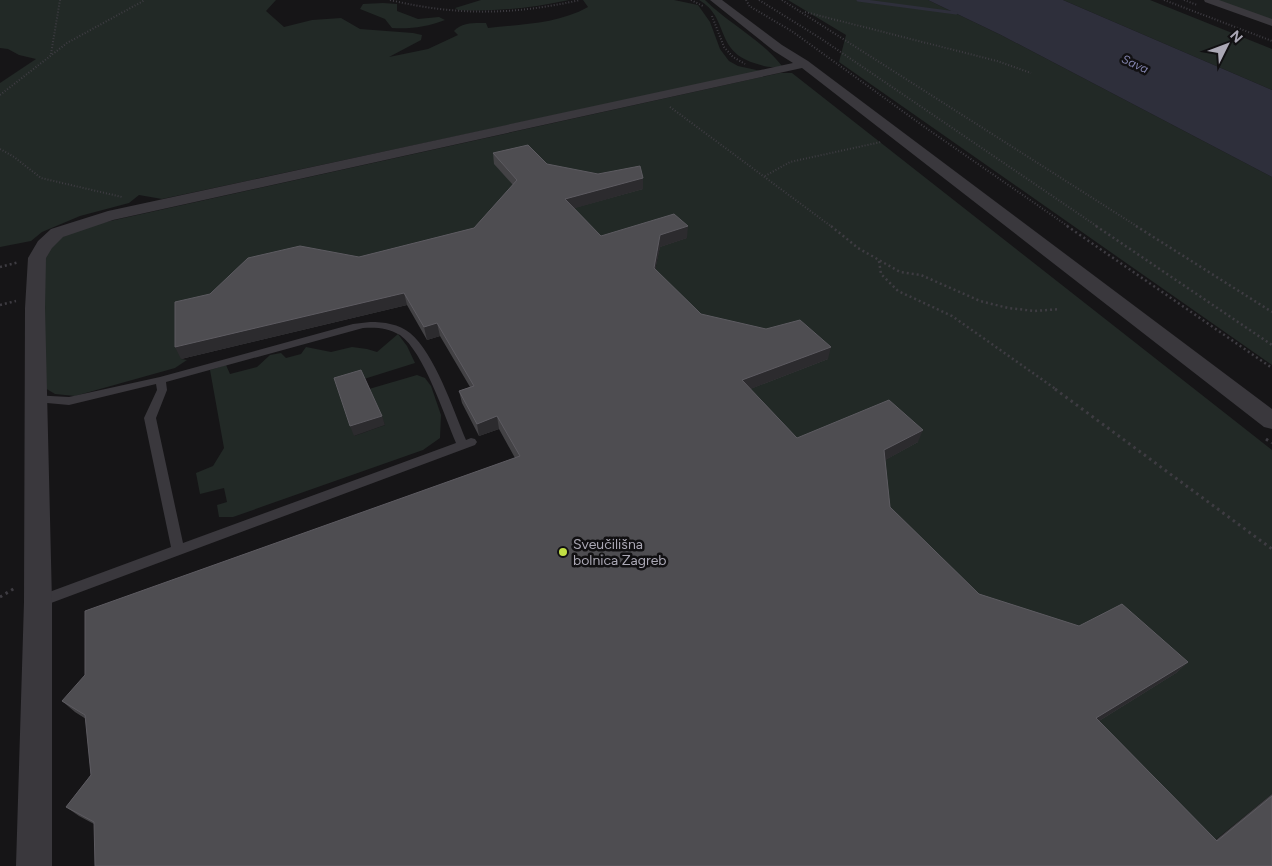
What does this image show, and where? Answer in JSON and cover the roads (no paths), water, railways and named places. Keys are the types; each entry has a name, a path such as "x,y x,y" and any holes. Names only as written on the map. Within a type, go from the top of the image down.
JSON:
{"street":[{"path":"1209,0 1272,23"},
{"path":"709,6 804,64 1272,421"},
{"path":"34,866 38,602 35,308 37,258 44,245 58,233 82,223 804,64"}],"lane":[{"path":"36,398 69,401 160,380 356,326 370,324 392,326 408,336 418,349 467,444 38,602"},
{"path":"160,380 162,390 150,418 178,550"}],"water":[{"name":"Sava","path":"928,0 1063,0 1272,90 1272,177 1001,35"}],"waterway":[{"path":"858,0 956,13"}],"place":[{"name":"Sveučilišna bolnica Zagreb","path":"563,552"}]}
